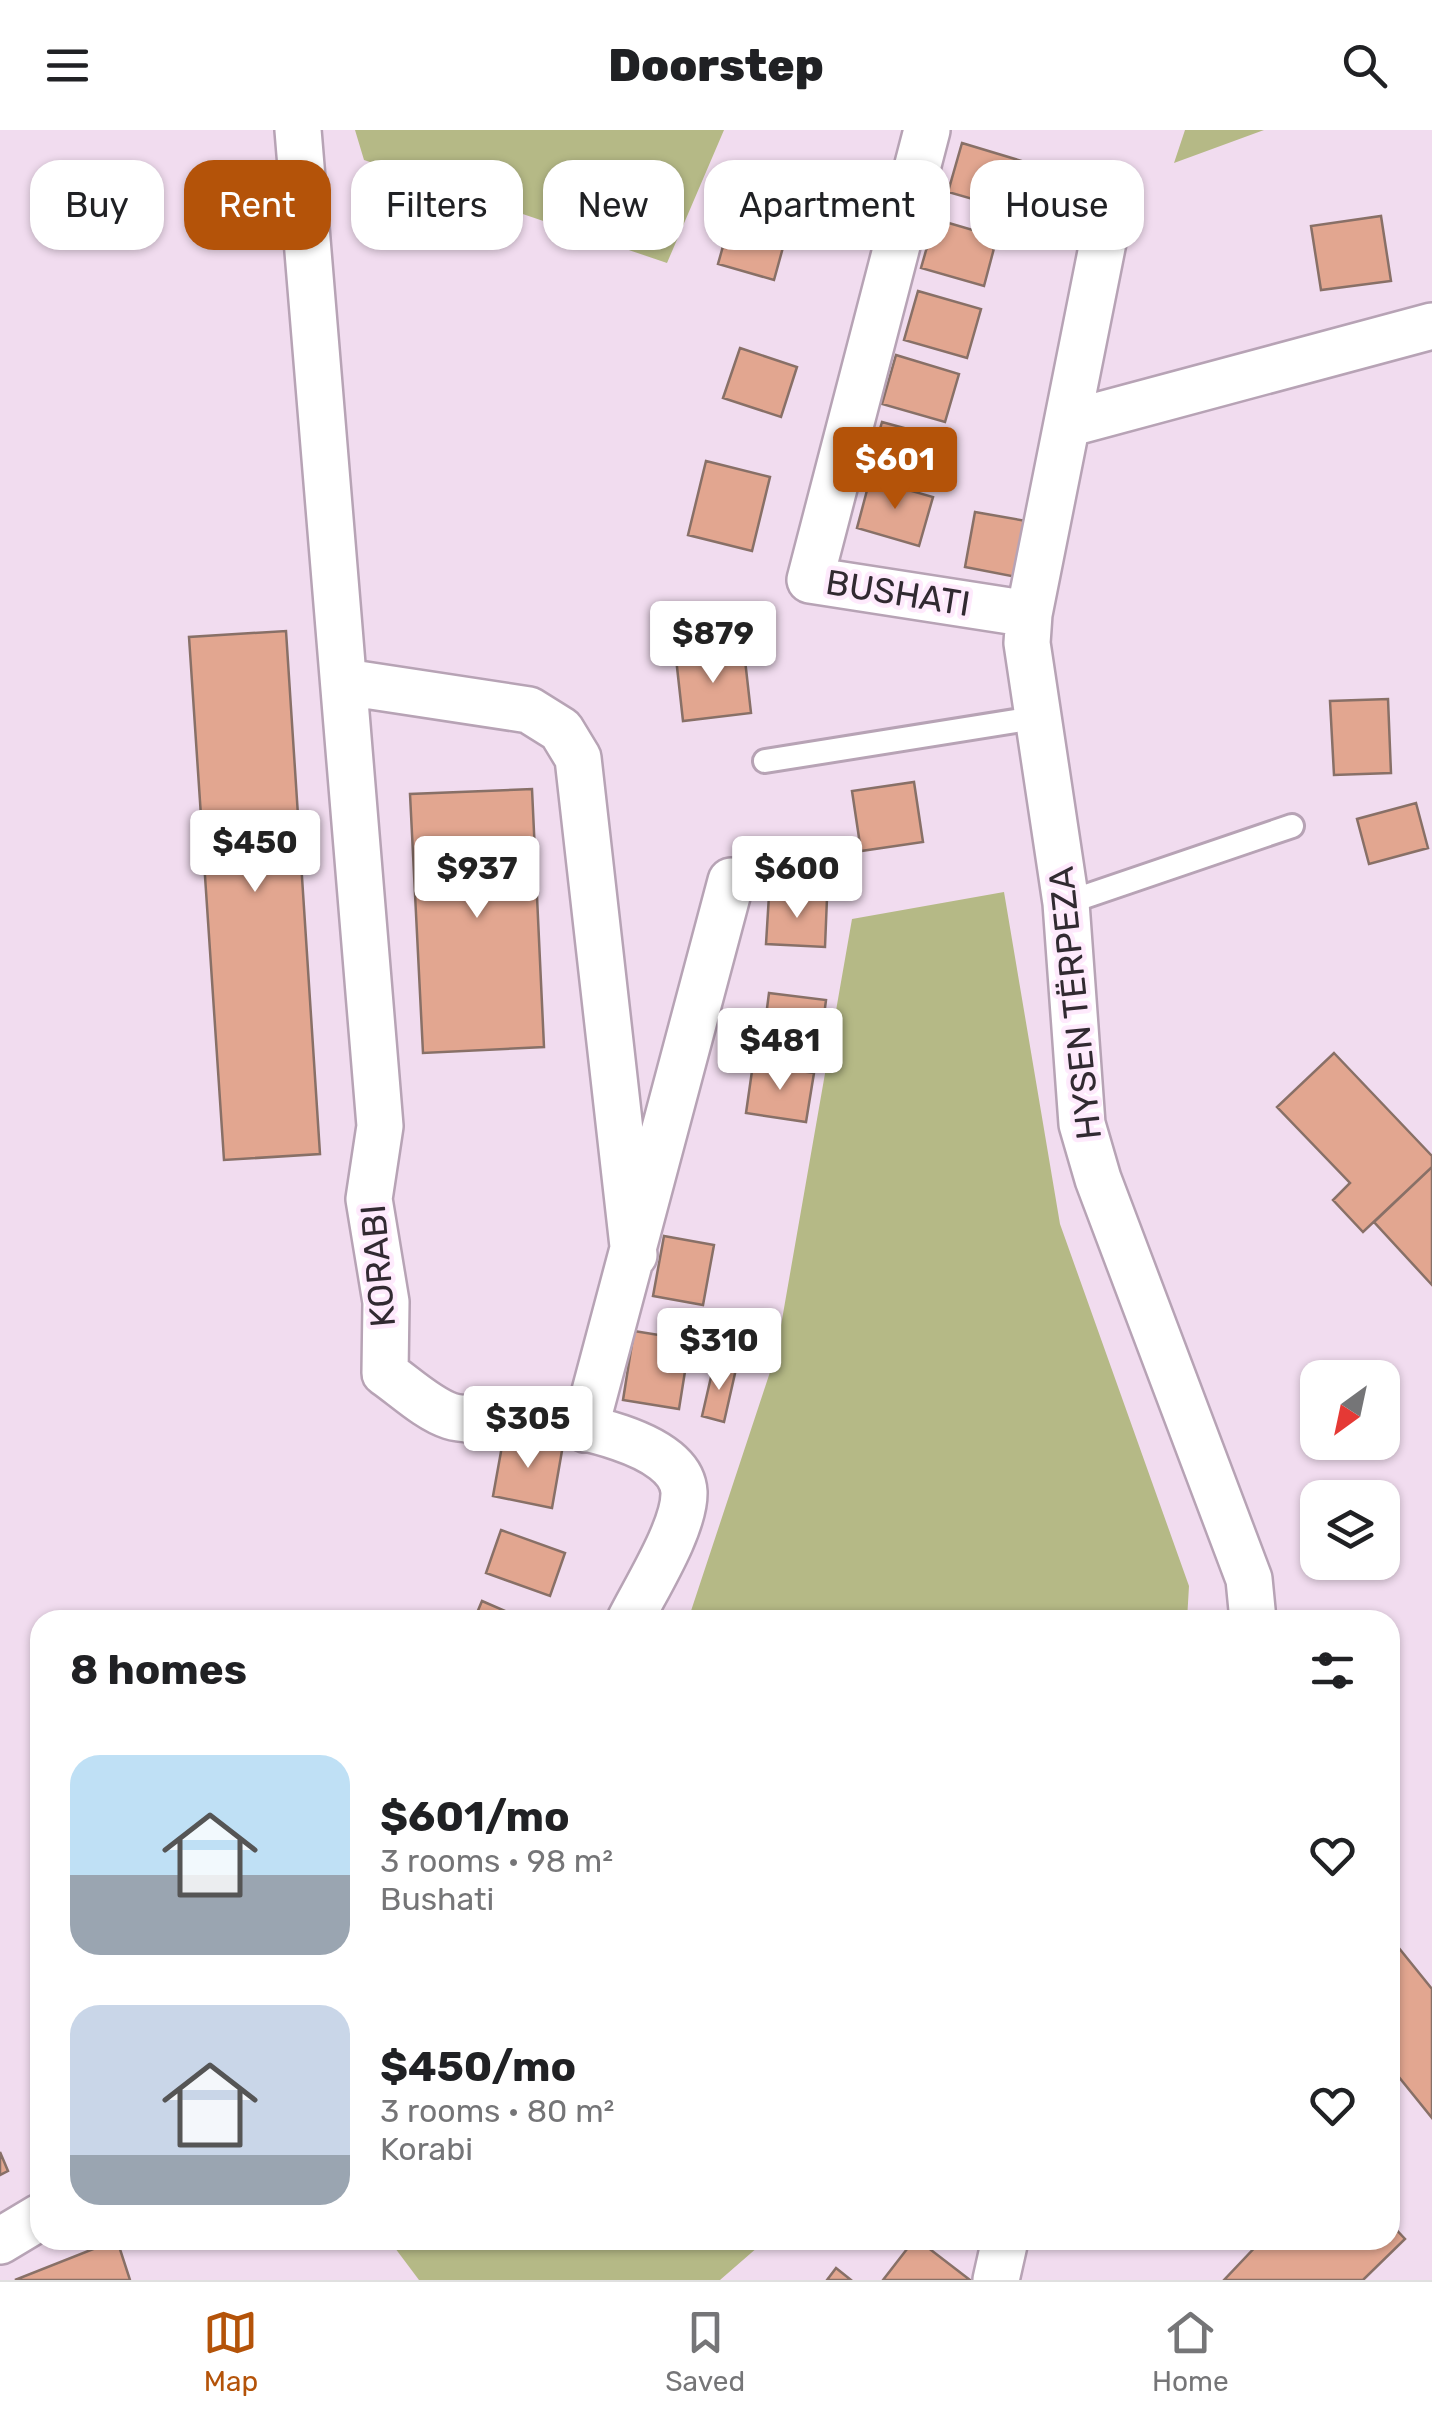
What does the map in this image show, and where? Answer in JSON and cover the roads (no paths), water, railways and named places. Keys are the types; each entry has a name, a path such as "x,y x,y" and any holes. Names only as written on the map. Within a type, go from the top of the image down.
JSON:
{"street":[{"path":"298,130 344,682 529,710 560,730 578,758 634,1255"},
{"name":"BUSHATI","path":"927,130 810,580 1029,614"},
{"name":"HYSEN TËRPEZA","path":"1102,250 1029,614 1027,643 1066,902 1082,1124 1098,1179 1249,1578 1251,1610"},
{"path":"1068,424 1432,326"},
{"name":"KORABI","path":"344,682 380,1126 369,1199 386,1302 385,1374 450,1416 526,1417 586,1429 663,1455 679,1472 684,1493 679,1518 635,1610"},
{"path":"586,1429 731,881"},
{"path":"0,2241 30,2222"},
{"path":"996,2280 1004,2250"}],"lane":[{"path":"765,761 1040,717"},
{"path":"1066,902 1292,826"}]}
